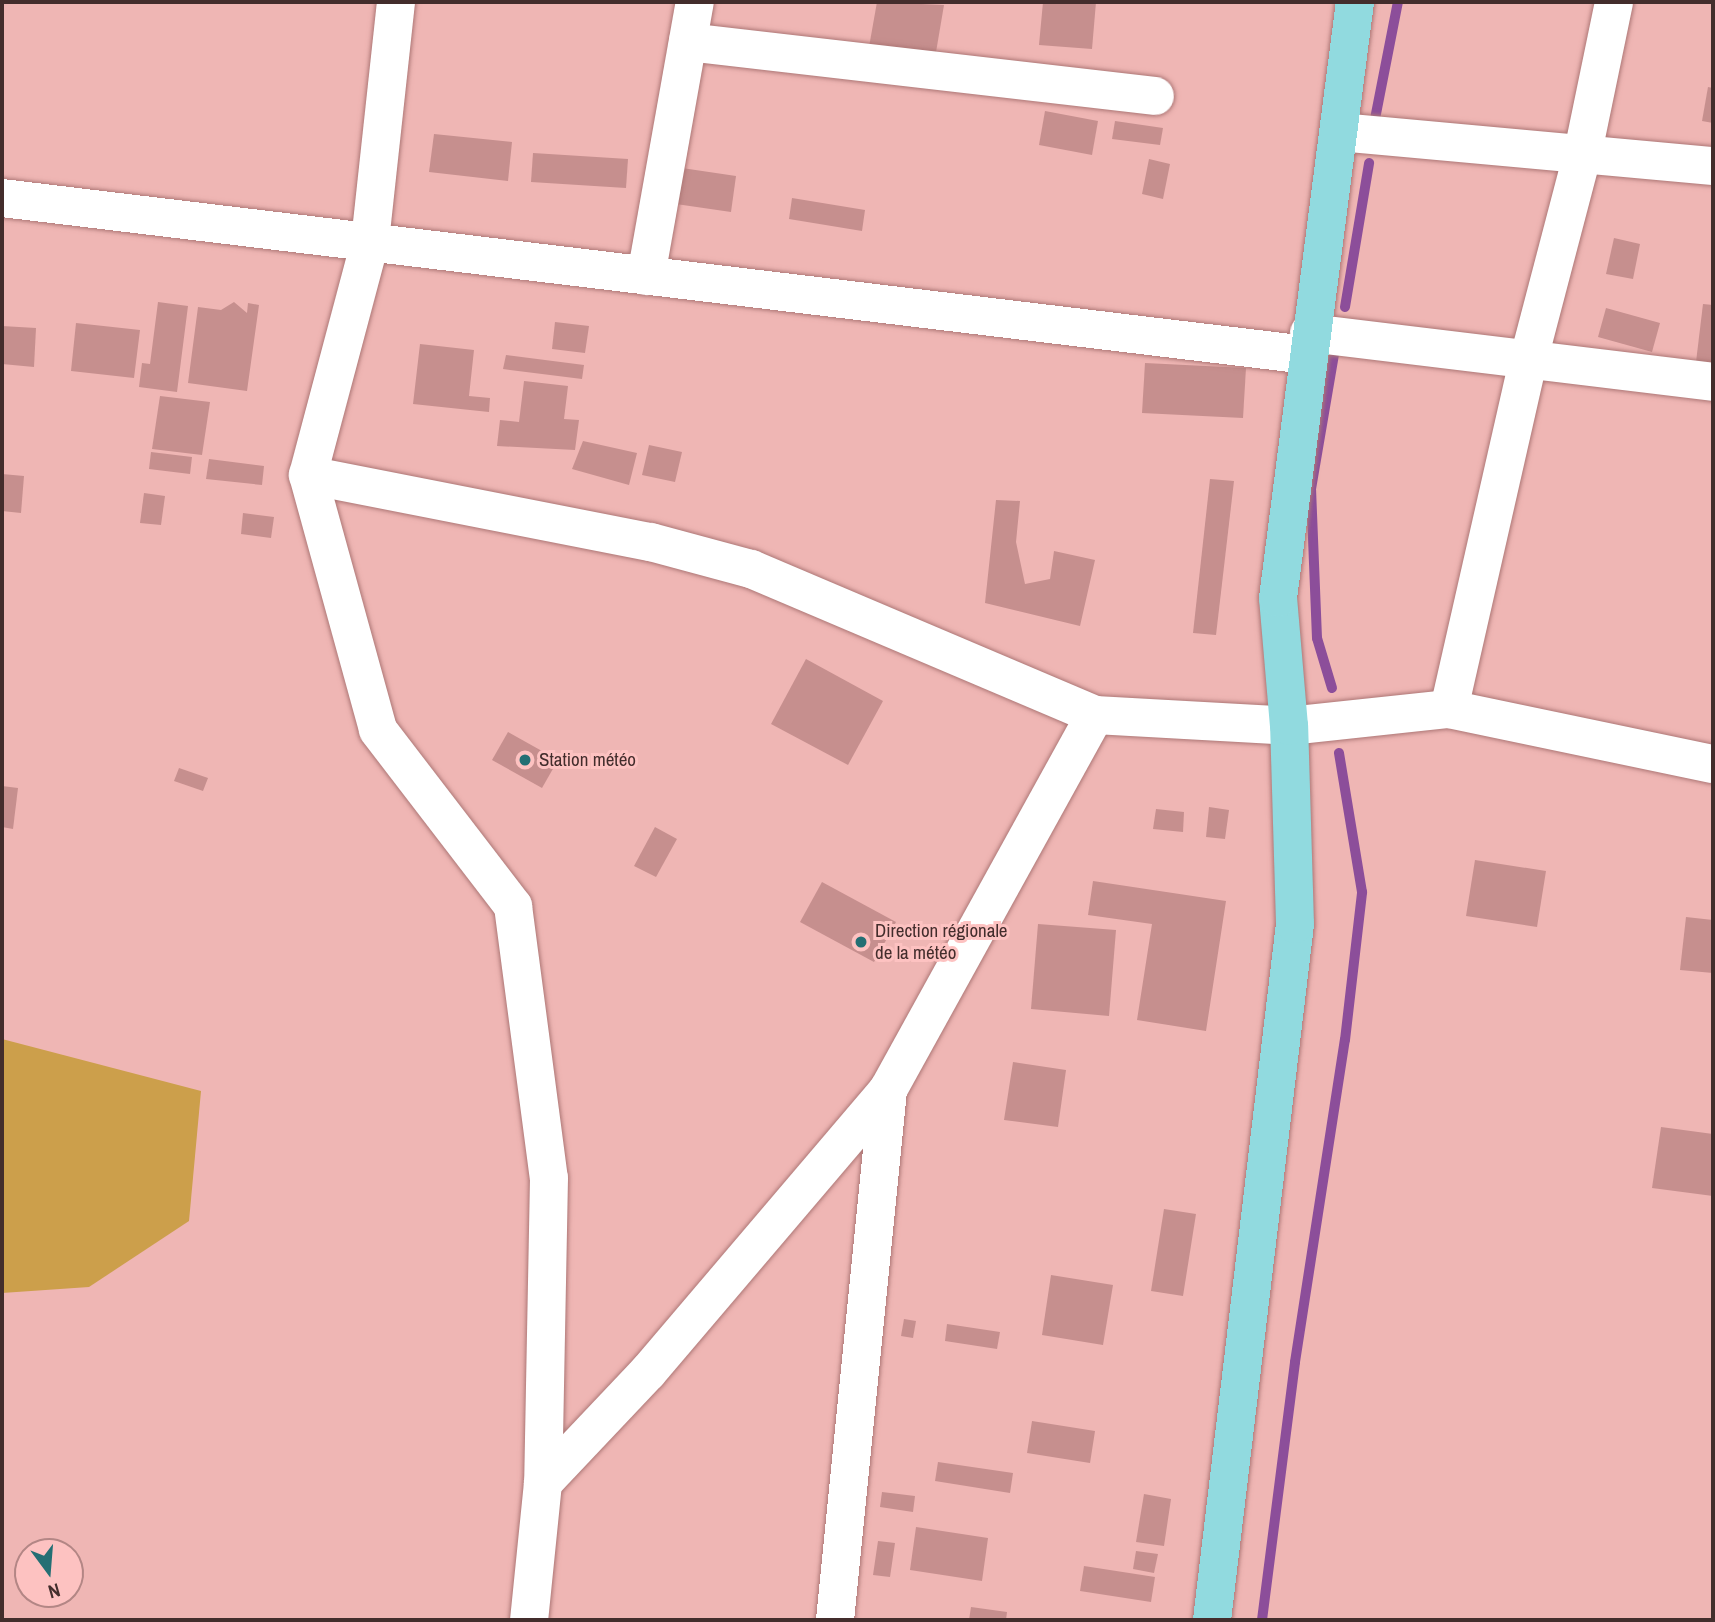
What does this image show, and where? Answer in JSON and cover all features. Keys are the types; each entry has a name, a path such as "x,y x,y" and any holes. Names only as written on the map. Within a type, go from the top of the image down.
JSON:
{"main road":[{"path":"1212,1620 1295,924 1289,726 1278,598 1308,344 1355,2"}],"street":[{"path":"396,2 370,242 308,475 378,730 513,906 549,1178 543,1483 529,1620"},
{"path":"646,275 695,2"},
{"path":"1449,709 1529,358 1583,152 1614,2"},
{"path":"688,42 1155,96"},
{"path":"1339,132 1583,152 1713,166"},
{"path":"2,198 646,275 1308,344 1529,358 1713,382"},
{"path":"308,475 651,542 751,569 1095,715 1289,726 1449,709 1713,764"},
{"path":"543,1483 648,1372 888,1090 1095,715"},
{"path":"835,1620 888,1090"}],"shaded area":[{"path":"2,1039 201,1091 189,1221 89,1287 2,1293"}],"building":[{"path":"877,2 944,5 935,58 869,47"},
{"path":"1043,2 1096,2 1092,49 1039,45"},
{"path":"1708,87 1713,88 1713,123 1702,121"},
{"path":"1045,111 1098,121 1092,155 1039,145"},
{"path":"1115,121 1163,128 1160,145 1112,139"},
{"path":"434,134 512,142 508,181 429,172"},
{"path":"533,153 628,159 626,188 531,182"},
{"path":"1149,159 1170,164 1163,199 1142,194"},
{"path":"682,168 736,176 731,212 676,204"},
{"path":"792,198 865,210 862,231 789,219"},
{"path":"1614,238 1640,244 1633,279 1606,274"},
{"path":"158,302 188,306 177,392 139,387 142,363 150,364"},
{"path":"234,302 247,313 248,303 259,305 247,391 188,383 198,307 221,310"},
{"path":"1703,304 1713,305 1713,364 1696,362"},
{"path":"1606,308 1660,323 1652,352 1598,337"},
{"path":"555,322 589,326 585,353 552,349"},
{"path":"76,323 140,330 134,378 71,371"},
{"path":"2,326 36,328 34,367 2,364"},
{"path":"420,344 474,350 469,396 490,398 489,412 413,404"},
{"path":"506,355 584,365 582,379 503,369"},
{"path":"1145,363 1246,368 1243,418 1142,413"},
{"path":"524,381 568,386 564,419 579,420 575,450 497,446 500,420 519,422"},
{"path":"160,396 210,402 202,455 152,449"},
{"path":"583,441 637,453 629,485 572,469"},
{"path":"649,445 682,452 675,482 642,475"},
{"path":"151,452 192,457 190,474 149,469"},
{"path":"209,459 264,466 262,485 206,479"},
{"path":"2,474 24,476 21,513 2,511"},
{"path":"1210,479 1234,481 1216,635 1193,633"},
{"path":"144,493 165,496 161,525 140,523"},
{"path":"996,500 1020,501 1016,542 1025,584 1050,579 1054,551 1095,560 1080,626 985,603"},
{"path":"243,513 274,517 271,538 241,534"},
{"path":"806,659 883,701 848,765 771,724"},
{"name":"Station météo","path":"508,732 558,760 542,788 492,760"},
{"path":"179,768 208,778 203,791 174,781"},
{"path":"2,786 18,788 13,829 2,827"},
{"path":"1209,807 1229,810 1225,839 1206,837"},
{"path":"1156,809 1184,812 1183,832 1153,829"},
{"path":"655,827 677,839 656,877 634,866"},
{"path":"1475,860 1546,871 1537,927 1466,916"},
{"path":"1093,881 1226,901 1206,1031 1137,1020 1152,924 1088,915"},
{"name":"Direction régionale de la météo","path":"822,882 896,922 874,962 800,922"},
{"path":"1686,917 1713,920 1713,973 1680,970"},
{"path":"1038,924 1116,930 1109,1016 1031,1009"},
{"path":"1013,1062 1066,1070 1058,1127 1004,1120"},
{"path":"1661,1127 1713,1134 1713,1196 1652,1188"},
{"path":"1164,1209 1196,1214 1183,1296 1151,1291"},
{"path":"1051,1275 1113,1285 1103,1345 1042,1335"},
{"path":"904,1319 916,1321 913,1338 901,1336"},
{"path":"947,1324 1000,1332 997,1349 945,1341"},
{"path":"1032,1421 1095,1431 1090,1463 1027,1453"},
{"path":"938,1462 1013,1473 1010,1493 935,1481"},
{"path":"882,1492 915,1496 913,1512 880,1507"},
{"path":"1144,1494 1171,1499 1164,1546 1136,1542"},
{"path":"916,1527 988,1538 982,1581 910,1570"},
{"path":"878,1541 895,1543 890,1577 873,1575"},
{"path":"1136,1551 1158,1554 1154,1573 1133,1569"},
{"path":"1084,1566 1155,1577 1151,1602 1080,1591"},
{"path":"971,1607 1007,1612 1006,1620 969,1620"}],"waterway":[{"path":"1374,124 1398,2"},
{"path":"1345,307 1369,163"},
{"path":"1332,688 1317,638 1311,489 1334,355"},
{"path":"1262,1620 1295,1362 1345,1040 1362,892 1339,753"}],"place":[{"name":"Station météo","path":"525,760"},
{"name":"Direction régionale de la météo","path":"861,942"}]}
